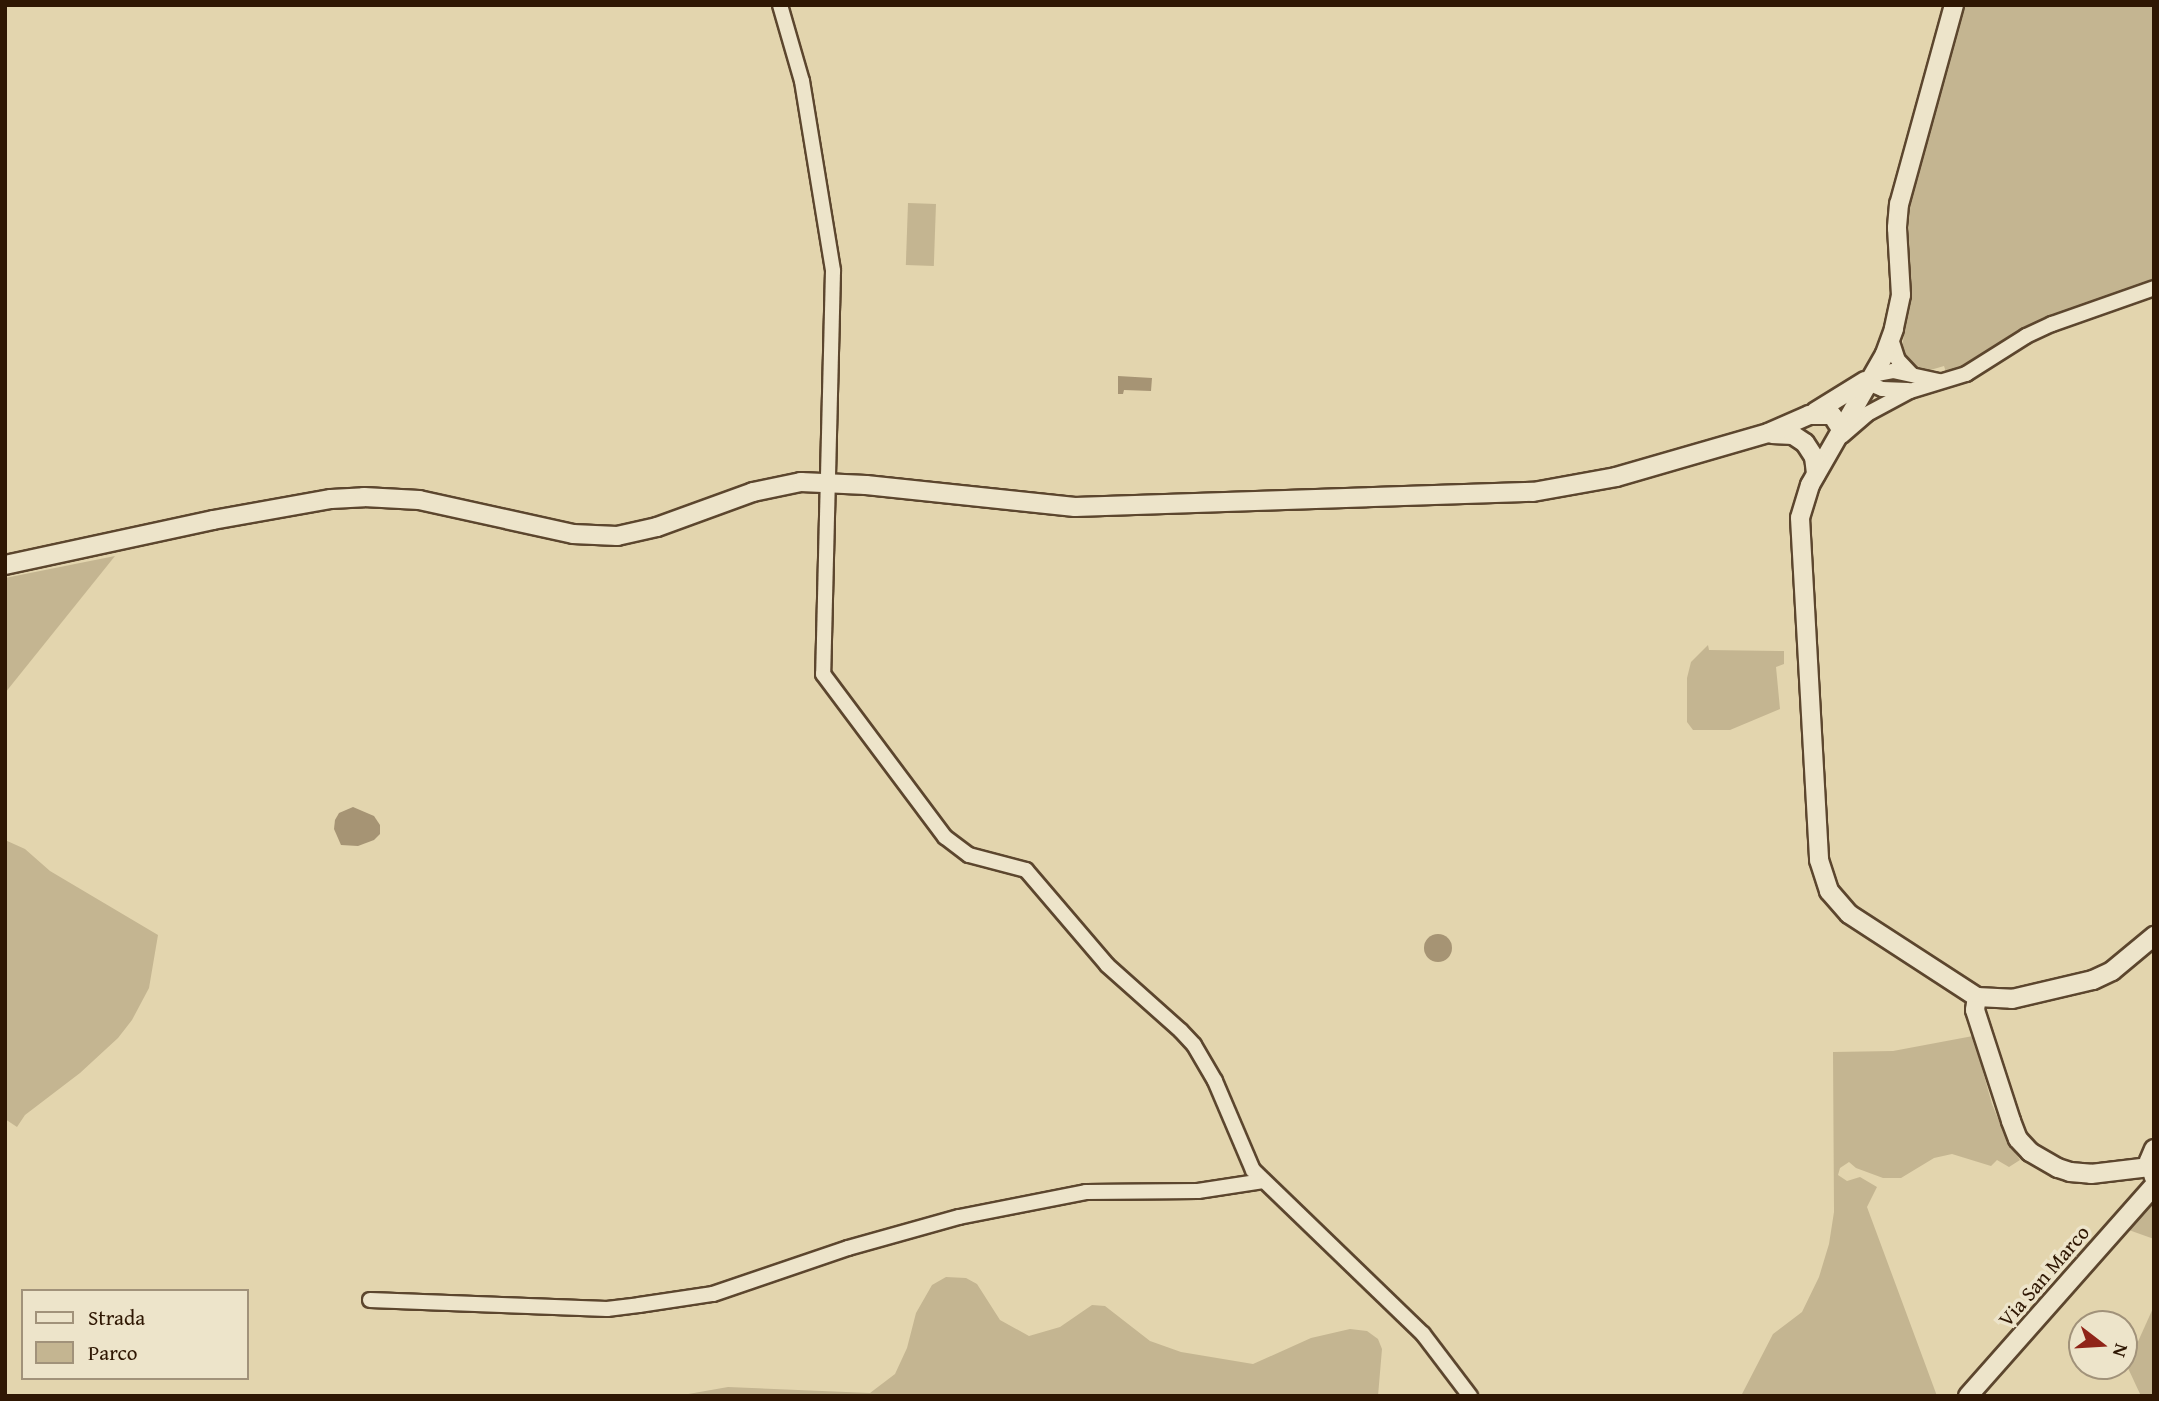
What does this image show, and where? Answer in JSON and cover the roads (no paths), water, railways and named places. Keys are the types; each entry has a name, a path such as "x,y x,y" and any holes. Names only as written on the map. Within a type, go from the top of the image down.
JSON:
{"street":[{"path":"780,5 802,81 834,271 823,674 944,837 969,855 1027,870 1107,965 1194,1045 1215,1082 1248,1161 1263,1181 1423,1334 1470,1396"},
{"path":"1954,5 1899,204 1897,228 1901,295 1891,339 1804,502 1800,539 1819,860 1823,878 1838,904 1849,915 1977,997 2012,999 2093,980 2112,971 2154,936"},
{"path":"1871,379 1882,388 1916,389 1948,382 1998,356 2026,336 2154,288"},
{"path":"1891,339 1898,360 1910,374"},
{"path":"5,565 213,520 331,499 364,497 419,500 573,534 617,536 657,527 778,485 830,482 1075,507 1533,492 1616,477 1768,433 1841,399 1871,379 1893,371 1948,382"},
{"path":"1820,468 1840,439 1867,414 1916,389"},
{"path":"1809,415 1832,415 1840,431"},
{"path":"1768,433 1793,435 1840,431"},
{"path":"1793,435 1805,443 1820,468"},
{"path":"1977,997 1975,1010 2011,1121 2018,1139 2030,1152 2057,1168 2091,1174 2152,1172 2154,1149"},
{"path":"370,1300 607,1309 639,1305 713,1294 848,1248 984,1212 1086,1192 1198,1191 1263,1181"},
{"name":"Via San Marco","path":"1968,1396 2154,1186"}]}
